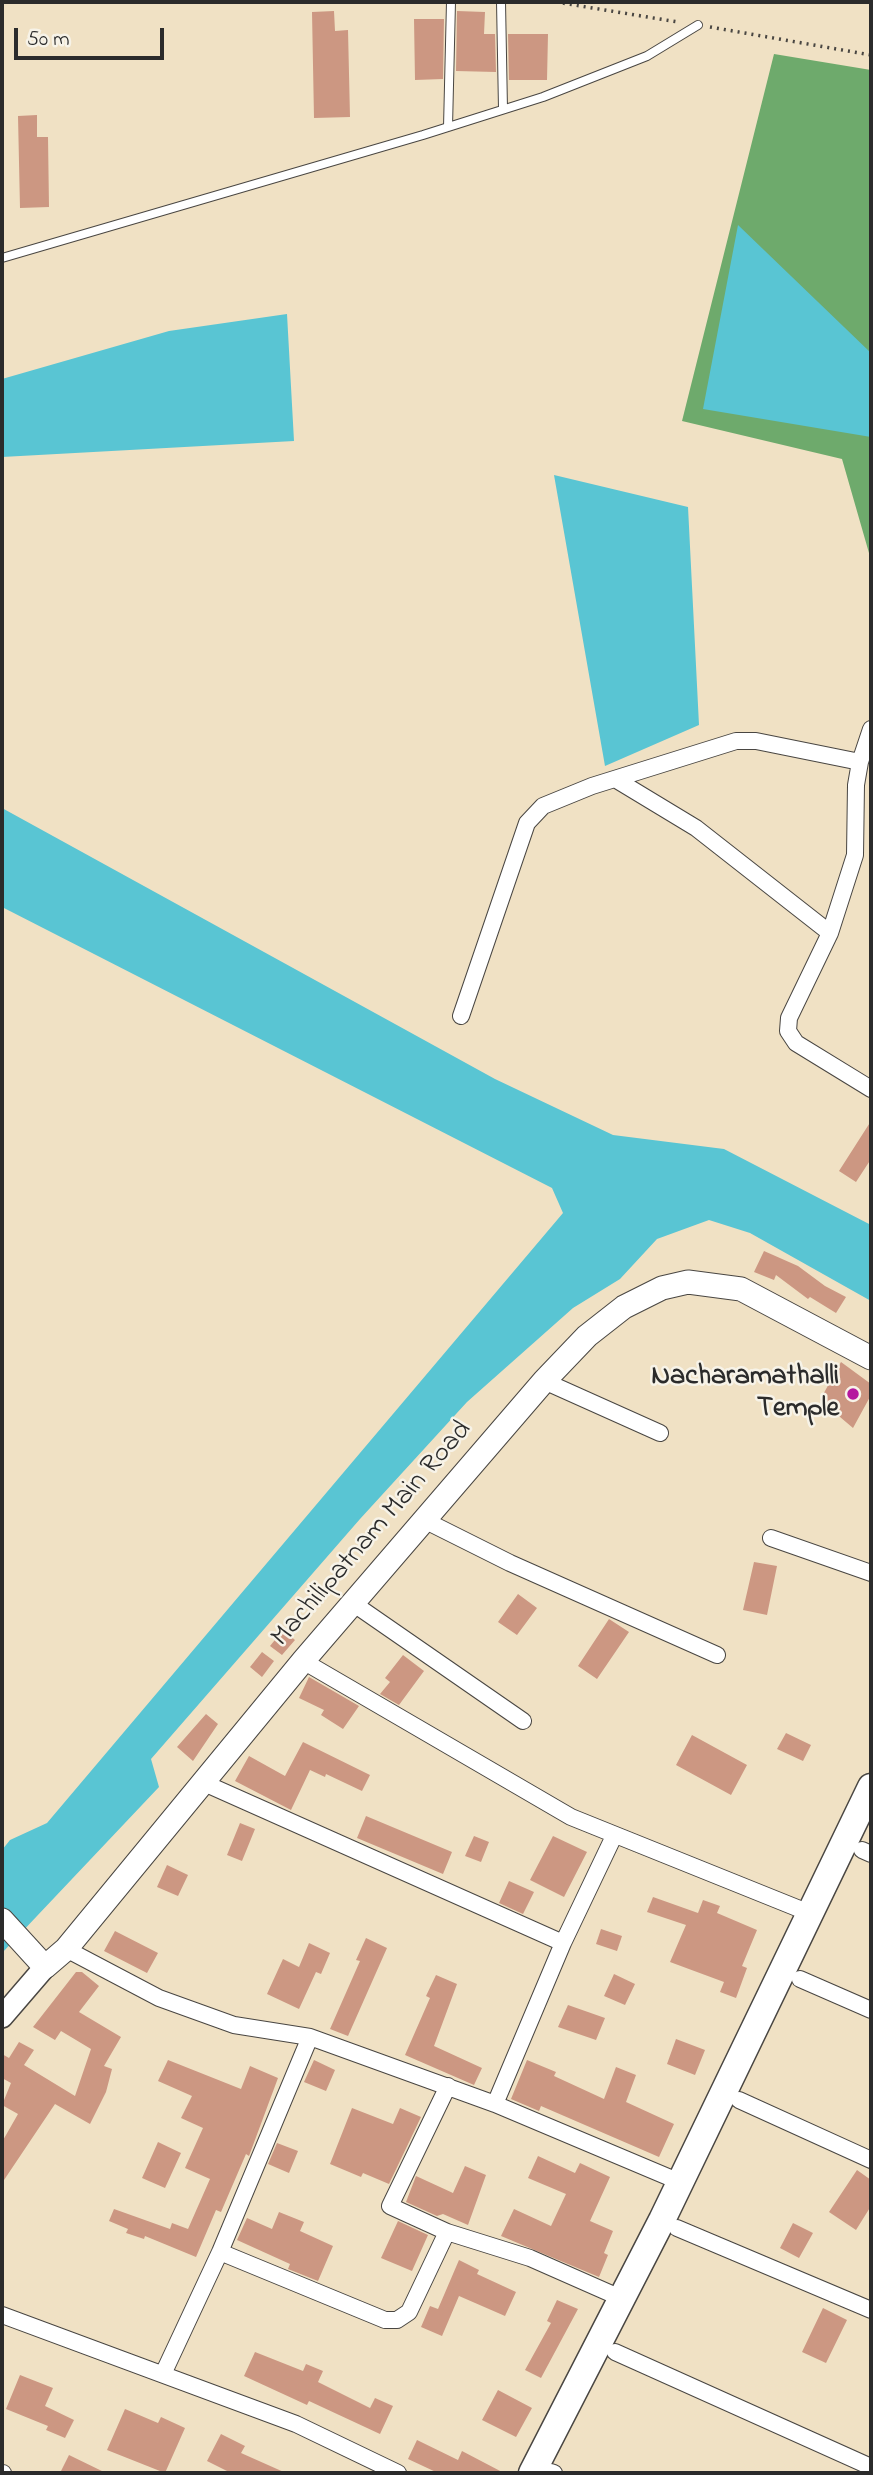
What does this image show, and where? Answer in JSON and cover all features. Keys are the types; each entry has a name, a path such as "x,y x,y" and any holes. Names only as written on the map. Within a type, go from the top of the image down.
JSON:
{"main road":[{"name":"Machilipatnam Main Road","path":"39,1961 66,1949 303,1661 544,1381 587,1336 624,1307 662,1288 688,1282 741,1289 871,1358"},
{"path":"547,2473 623,2299 812,1914 871,1787"},
{"path":"547,2473 615,2352 868,1845"},
{"path":"2,1920 39,1961"}],"street":[{"path":"871,729 856,785 863,855 830,933 789,1018 788,1031 796,1043 871,1089"},
{"path":"461,1016 527,823 542,806 615,779 736,741 756,741 860,762"},
{"path":"615,779 696,828 830,933"},
{"path":"544,1381 660,1433"},
{"path":"424,1520 510,1563 717,1655"},
{"path":"771,1538 871,1573"},
{"path":"354,1604 523,1721"},
{"path":"303,1661 528,1794 614,1836 812,1914"},
{"path":"204,1783 563,1943"},
{"path":"495,2104 563,1943 614,1836"},
{"path":"66,1949 172,2003 234,2025 310,2037 495,2104 680,2182"},
{"name":"Machilipatnam Main Road","path":"2,2017 39,1961"},
{"path":"800,1979 871,2010"},
{"path":"163,2374 219,2252 310,2037"},
{"path":"448,2086 390,2206 447,2232 530,2258 623,2299"},
{"path":"739,2100 871,2160"},
{"path":"677,2228 871,2310"},
{"path":"219,2252 386,2320 397,2320 409,2312 447,2232"},
{"path":"2,2315 296,2424 398,2473"},
{"path":"615,2352 871,2467"}],"lane":[{"path":"447,127 451,2"},
{"path":"501,2 503,109"},
{"path":"2,258 503,109 600,76 647,56 698,26"}],"path":[{"path":"556,2 871,55"}],"green space":[{"path":"774,54 871,70 871,560 842,459 682,421"}],"water":[{"path":"738,225 871,353 871,437 703,409"},
{"path":"287,314 294,441 2,457 2,379 169,331"},
{"path":"554,475 688,507 699,725 605,766"},
{"path":"2,808 495,1079 613,1135 724,1149 871,1225 871,1301 750,1233 709,1220 657,1239 620,1279 573,1308 467,1402 360,1519 151,1759 159,1787 2,1953 2,1850 10,1840 47,1823 563,1213 552,1188 2,907"}],"building":[{"path":"334,11 335,31 348,30 350,117 314,118 312,12"},
{"path":"457,11 485,12 484,34 495,34 496,72 456,71"},
{"path":"414,19 444,19 443,79 415,80"},
{"path":"508,34 548,34 547,80 509,80"},
{"path":"37,115 37,137 48,137 49,207 20,208 18,116"},
{"path":"871,1121 871,1159 856,1182 839,1171"},
{"path":"764,1251 798,1266 825,1286 846,1297 836,1313 810,1297 808,1299 776,1275 774,1280 754,1272"},
{"path":"841,1362 871,1384 871,1395 853,1428 820,1400"},
{"path":"754,1562 777,1566 767,1615 743,1610"},
{"path":"518,1594 537,1608 517,1635 498,1622"},
{"path":"609,1619 629,1632 597,1679 578,1666"},
{"path":"283,1630 295,1640 282,1655 270,1646"},
{"path":"262,1652 274,1661 262,1677 250,1667"},
{"path":"403,1655 424,1671 399,1705 380,1694 390,1682 385,1678"},
{"path":"309,1677 359,1706 343,1729 321,1715 324,1710 299,1698"},
{"path":"206,1714 218,1724 193,1761 177,1747"},
{"path":"786,1733 811,1745 803,1761 777,1749"},
{"path":"692,1735 747,1765 731,1795 676,1765"},
{"path":"303,1742 370,1775 362,1791 326,1774 325,1777 310,1770 291,1810 235,1781 249,1756 285,1776"},
{"path":"366,1816 452,1852 443,1874 357,1838"},
{"path":"240,1823 255,1829 242,1861 227,1855"},
{"path":"474,1836 489,1842 481,1862 465,1856"},
{"path":"553,1836 587,1852 564,1897 530,1880"},
{"path":"167,1865 188,1875 178,1896 157,1887"},
{"path":"509,1881 534,1892 523,1914 499,1903"},
{"path":"653,1897 698,1913 703,1900 720,1906 717,1913 757,1930 742,1966 747,1968 736,1998 720,1992 724,1982 670,1962 686,1925 647,1912"},
{"path":"601,1929 622,1936 617,1951 596,1944"},
{"path":"115,1931 158,1953 147,1973 104,1951"},
{"path":"366,1938 387,1948 348,2036 330,2029 360,1961 356,1960"},
{"path":"309,1943 330,1953 321,1974 316,1972 299,2009 267,1994 283,1959 299,1967"},
{"path":"76,1972 82,1972 99,1986 79,2012 121,2037 104,2066 112,2069 106,2092 90,2124 55,2104 2,2183 2,2142 18,2114 2,2105 11,2083 2,2078 2,2054 9,2058 19,2042 34,2050 24,2065 75,2096 91,2049 61,2031 55,2040 33,2027"},
{"path":"614,1974 635,1984 625,2005 604,1996"},
{"path":"436,1975 457,1984 434,2046 482,2068 474,2085 405,2055 430,1998 426,1996"},
{"path":"568,2005 605,2018 596,2040 558,2027"},
{"path":"676,2039 705,2050 695,2075 667,2064"},
{"path":"168,2060 241,2089 250,2066 278,2078 249,2156 246,2154 221,2212 216,2210 196,2257 145,2236 144,2239 126,2233 128,2229 109,2221 114,2209 170,2229 172,2223 188,2229 210,2179 185,2168 203,2128 181,2118 192,2096 158,2081"},
{"path":"314,2060 335,2070 326,2091 304,2082"},
{"path":"527,2060 556,2072 554,2076 604,2099 616,2067 636,2075 626,2102 674,2124 659,2157 541,2106 539,2111 511,2099"},
{"path":"352,2108 393,2124 400,2108 421,2117 389,2184 363,2173 361,2177 330,2164"},
{"path":"158,2142 181,2153 165,2188 142,2178"},
{"path":"277,2143 298,2151 289,2173 268,2164"},
{"path":"538,2156 575,2173 580,2163 610,2177 590,2221 613,2231 604,2253 608,2255 599,2277 501,2236 514,2209 551,2226 566,2194 528,2178"},
{"path":"465,2166 486,2175 468,2225 443,2214 437,2216 406,2202 416,2176 453,2193"},
{"path":"857,2170 871,2180 871,2206 856,2230 829,2212"},
{"path":"279,2212 304,2222 300,2231 333,2246 318,2281 288,2269 290,2264 237,2240 247,2218 272,2229"},
{"path":"398,2221 428,2235 412,2271 381,2258"},
{"path":"793,2223 813,2233 799,2258 780,2248"},
{"path":"459,2260 479,2270 477,2274 516,2292 505,2316 459,2296 442,2336 421,2327 430,2306 438,2309"},
{"path":"557,2300 578,2309 541,2378 525,2370 551,2323 547,2321"},
{"path":"823,2308 847,2320 826,2363 802,2352"},
{"path":"255,2352 303,2371 306,2364 323,2371 318,2382 370,2408 375,2398 393,2406 380,2434 309,2401 307,2405 244,2376"},
{"path":"20,2375 53,2388 45,2406 74,2420 65,2438 46,2430 48,2426 6,2409"},
{"path":"498,2390 532,2408 516,2437 482,2420"},
{"path":"125,2409 158,2423 161,2417 185,2428 165,2473 107,2450"},
{"path":"221,2434 245,2446 241,2453 286,2473 231,2473 207,2461"},
{"path":"417,2440 458,2460 462,2451 504,2473 438,2473 408,2459"},
{"path":"69,2455 106,2473 60,2473"}],"place":[{"name":"Nacharamathalli Temple","path":"853,1394"}]}
